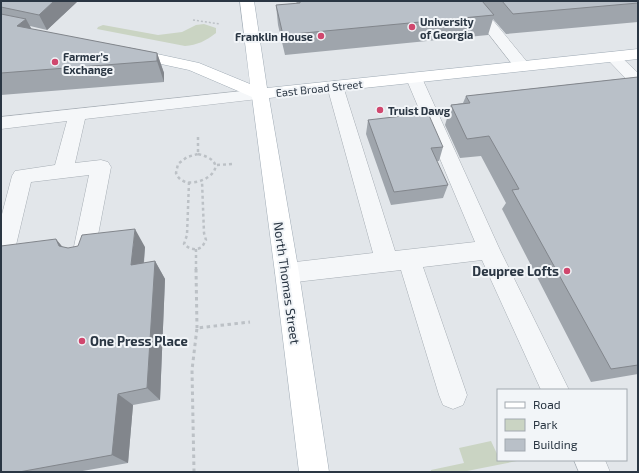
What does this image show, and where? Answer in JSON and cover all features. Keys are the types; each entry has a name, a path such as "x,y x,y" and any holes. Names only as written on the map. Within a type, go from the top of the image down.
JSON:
{"main road":[{"name":"North Thomas Street","path":"247,1 287,273 314,472"},
{"path":"117,50 193,66 260,94"},
{"name":"East Broad Street","path":"260,94 638,54"}],"street":[{"path":"470,1 522,66"},
{"path":"613,57 638,82"},
{"path":"414,78 489,250 556,389"},
{"path":"335,86 398,260 453,395"},
{"name":"East Broad Street","path":"1,123 260,94"},
{"path":"63,170 77,115"},
{"path":"1,262 22,176 63,170 101,168 83,256"},
{"path":"287,273 489,250"},
{"path":"590,461 595,472"}],"path":[{"path":"193,20 220,24"},
{"path":"198,137 198,154"},
{"path":"198,154 209,156 213,159 217,165 216,170 211,176 202,181 189,182 180,179 177,176 176,169 182,160 198,154"},
{"path":"217,165 233,164"},
{"path":"189,182 188,235 185,238 184,244 188,248 196,249 203,245 206,240 204,233 202,181"},
{"path":"194,472 192,370 197,328 196,249"},
{"path":"197,328 250,322"}],"green space":[{"path":"204,24 216,28 216,33 194,45 185,46 97,29 103,25 158,35 182,32 196,25"},
{"path":"491,441 497,454 497,461 517,461 462,472 431,472 431,470 464,463 459,448"}],"building":[{"path":"3,1 54,1 39,15 1,7 1,3"},
{"path":"300,1 482,1 494,15 283,35 276,5 300,3"},
{"path":"502,1 638,1 638,3 513,14"},
{"path":"1,14 26,19 17,26 157,53 157,61 1,73"},
{"path":"638,77 638,365 611,369 512,190 519,189 489,136 467,139 451,105 470,103 466,96"},
{"path":"428,113 443,147 431,148 448,185 394,192 368,120"},
{"name":"One Press Place","path":"135,229 131,265 155,261 147,388 118,394 112,455 19,472 1,472 1,246 56,239 59,246 68,248 78,246 82,235"}],"place":[{"name":"University of Georgia","path":"412,27"},
{"name":"Franklin House","path":"321,36"},
{"name":"Farmer’s Exchange","path":"55,62"},
{"name":"Truist Dawg","path":"380,110"},
{"name":"Deupree Lofts","path":"567,271"},
{"name":"One Press Place","path":"82,341"}]}
